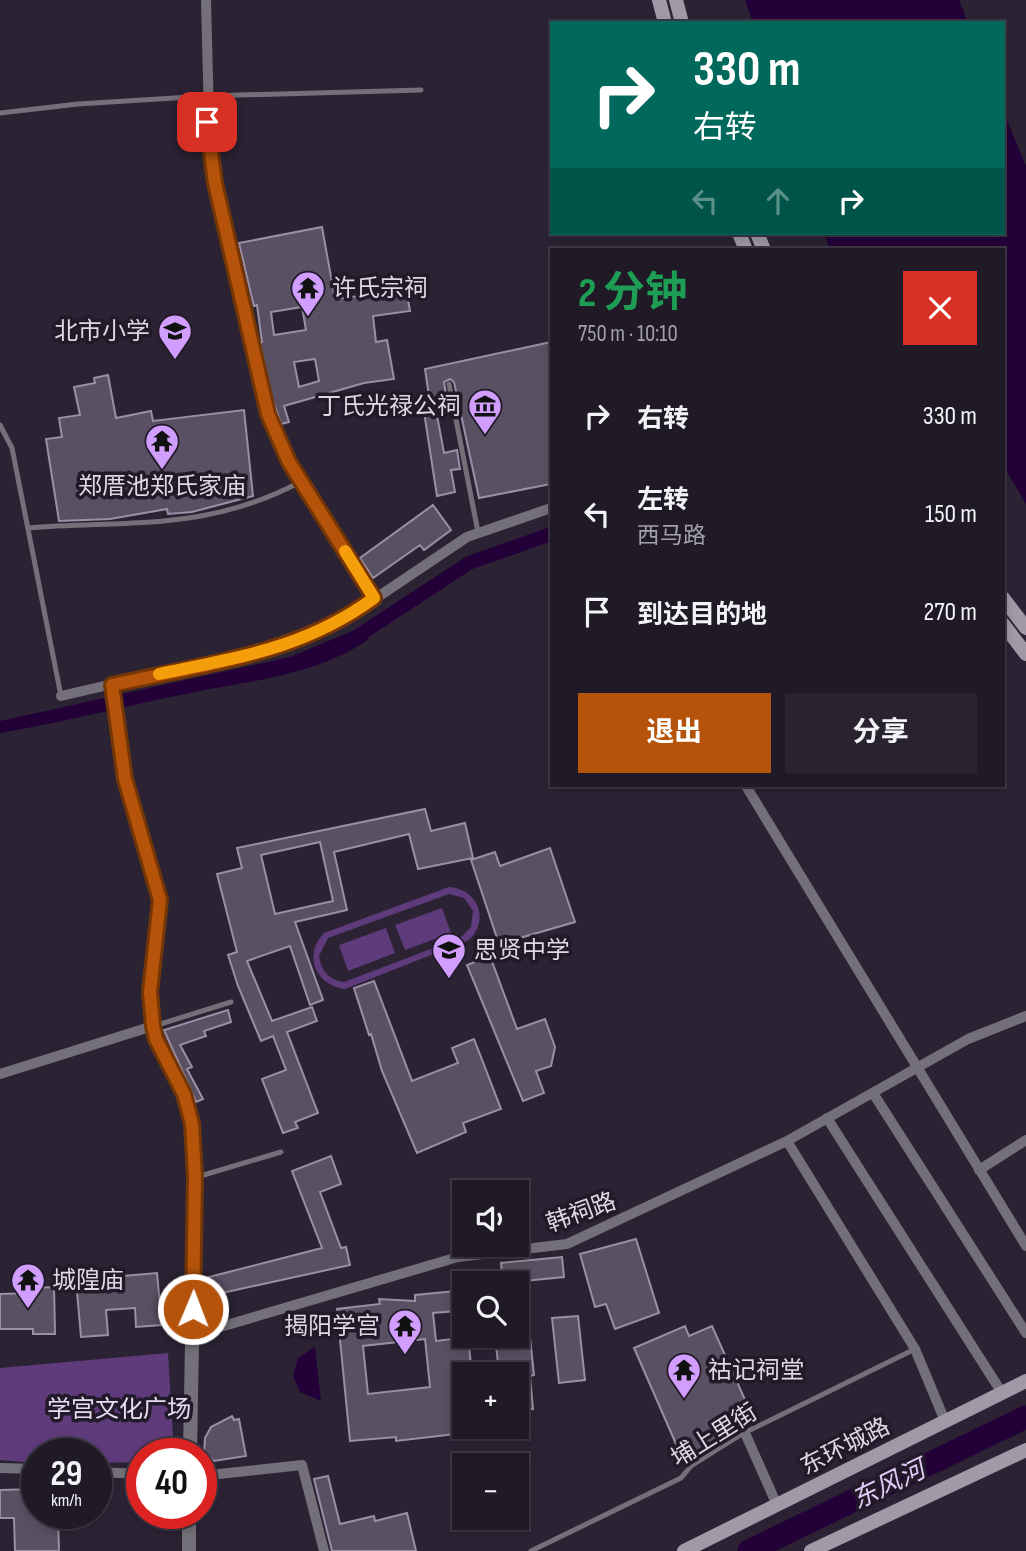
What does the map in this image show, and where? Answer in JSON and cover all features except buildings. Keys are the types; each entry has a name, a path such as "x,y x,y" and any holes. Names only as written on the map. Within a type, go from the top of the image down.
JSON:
{"main road":[{"path":"659,0 664,21"},
{"path":"676,0 681,21"},
{"path":"1005,601 1026,628"},
{"path":"1005,627 1026,654"},
{"name":"东环城路","path":"684,1551 1026,1381"},
{"path":"811,1551 1026,1450"}],"street":[{"path":"206,0 208,139 215,183 263,397 281,447 374,598"},
{"path":"61,696 113,688 302,640 345,619 458,542 478,532 550,508"},
{"path":"113,688 125,779 160,900 150,992 153,1026 191,1114 195,1177 190,1438"},
{"path":"747,787 1026,1247"},
{"name":"韩祠路","path":"193,1335 458,1257 567,1244 787,1142 968,1039 1026,1016"},
{"path":"0,1074 153,1026"},
{"path":"873,1093 1026,1334"},
{"path":"827,1118 1002,1393"},
{"path":"979,1170 1026,1140"},
{"path":"787,1142 915,1349 945,1420"},
{"path":"745,1433 777,1505"},
{"path":"217,1474 302,1465 324,1551"},
{"path":"0,1468 21,1469"},
{"path":"189,1529 189,1551"}],"lane":[{"path":"0,113 78,104 206,96 421,90"},
{"path":"449,384 478,532"},
{"path":"0,425 12,448 61,696"},
{"path":"28,528 94,523 151,524 221,514 251,505 302,481"},
{"path":"153,1026 231,1002"},
{"path":"195,1177 281,1152"},
{"name":"埔上里街","path":"531,1551 681,1478 691,1466 745,1433 915,1349"}],"green space":[{"path":"449,887 459,889 474,899 480,915 479,924 469,940 345,989 326,982 315,968 314,950 324,933","holes":["449,894 464,898 473,911 471,927 460,938 344,982 330,977 322,966 319,956 328,938"]},
{"path":"442,908 451,933 405,950 395,925"},
{"path":"386,928 395,953 348,971 339,945"},
{"name":"学宫文化广场","path":"168,1353 173,1438 126,1438 126,1462 112,1463 112,1438 21,1438 21,1462 0,1460 0,1368"}],"shaded area":[{"path":"745,0 959,0 967,21 752,21"},
{"path":"1005,116 1026,166 1026,504 1005,468 1005,248 829,248 825,235 1005,235"},
{"path":"362,627 369,639 328,661 307,668 0,733 0,721 290,657"},
{"path":"315,1347 321,1401 300,1392 293,1376 298,1358"}],"waterway":[{"path":"350,641 469,563 550,534"},
{"name":"东风河","path":"749,1551 1026,1417"}],"slow traffic":[{"path":"159,674 257,653 302,640 345,619 374,598 345,551"}],"place":[{"name":"许氏宗祠","path":"308,318"},
{"name":"北市小学","path":"175,361"},
{"name":"丁氏光禄公祠","path":"485,436"},
{"name":"郑厝池郑氏家庙","path":"162,471"},
{"name":"思贤中学","path":"449,980"},
{"name":"城隍庙","path":"28,1310"},
{"name":"揭阳学宫","path":"405,1356"},
{"name":"祜记祠堂","path":"684,1400"}],"route":[{"path":"193,1309 195,1177 191,1114 184,1094 156,1039 153,1026 150,992 160,926 160,900 125,779 112,685 257,653 302,640 345,619 374,598 289,462 268,414 215,183 207,122"}]}
